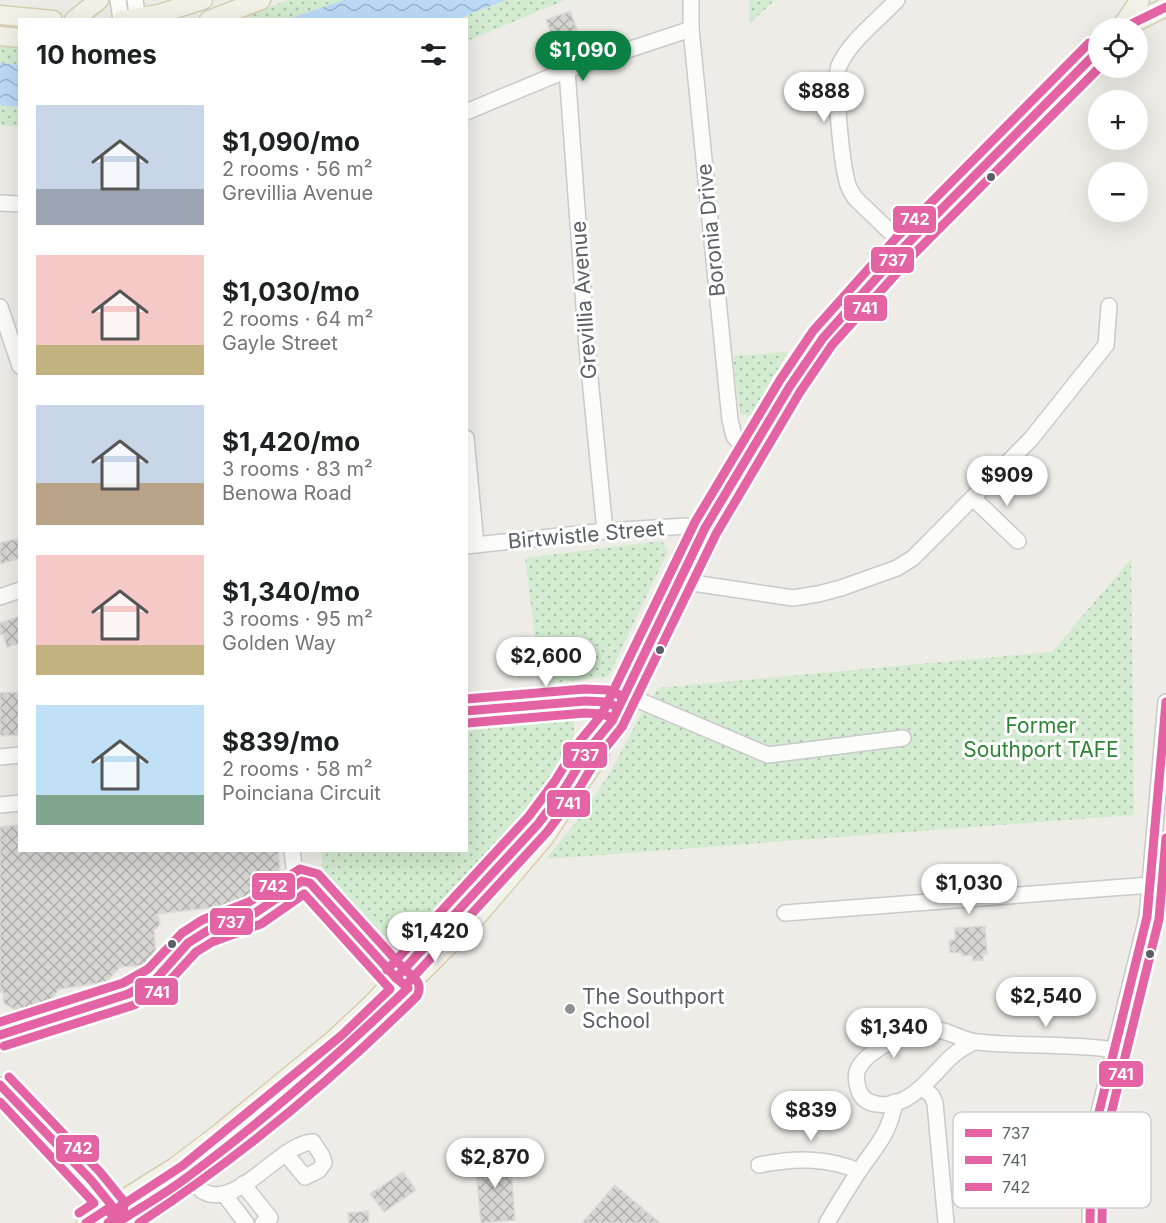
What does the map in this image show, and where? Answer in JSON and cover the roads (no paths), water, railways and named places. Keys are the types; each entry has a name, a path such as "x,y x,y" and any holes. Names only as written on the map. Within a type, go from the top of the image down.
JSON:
{"main road":[{"path":"76,18 99,0"},
{"path":"152,0 166,12"},
{"path":"131,15 166,12 203,0"},
{"path":"214,18 261,0"},
{"path":"1128,18 1140,0"},
{"path":"1150,0 1166,7"},
{"path":"1142,18 1166,7"},
{"path":"0,15 32,18"},
{"path":"0,36 18,38"},
{"path":"114,1214 221,1132 402,983 475,919 544,838 599,755 618,708 705,528 790,386 823,338 905,246 1088,61"},
{"path":"86,1223 114,1214 189,1176 333,1059 402,983"}],"street":[{"path":"118,0 131,15"},
{"name":"Boronia Drive","path":"692,0 691,29 730,420 734,436 749,454"},
{"path":"897,0 849,49 838,67 836,83 845,173 849,189 855,198 905,246"},
{"path":"468,111 567,70 691,29"},
{"name":"Grevillia Avenue","path":"567,70 586,348 604,531"},
{"path":"0,203 18,204"},
{"path":"679,581 793,598 830,591 880,575 913,558 1031,439 1106,345 1109,306"},
{"path":"0,307 18,360"},
{"path":"468,481 471,545"},
{"path":"973,498 1018,541"},
{"name":"Birtwistle Street","path":"471,545 604,531 687,526 705,528"},
{"path":"0,597 18,591"},
{"path":"468,711 585,701 606,702 618,708 768,754 903,738"},
{"path":"1099,1112 1147,917 1166,702"},
{"path":"0,757 18,755"},
{"path":"0,805 18,803"},
{"path":"292,852 296,884"},
{"path":"0,1035 128,994 156,979 188,943 207,931 255,914 302,880 310,883 402,983"},
{"path":"784,913 1151,885"},
{"path":"974,1042 951,1057 922,1087 902,1100 879,1105 871,1103 861,1095 858,1088 857,1070 866,1059 891,1041 928,1029 942,1030 974,1042 1114,1050"},
{"path":"0,1085 91,1180 114,1214"},
{"path":"922,1087 935,1102 946,1223"},
{"path":"827,1223 859,1171 881,1143 892,1123 895,1102"},
{"path":"189,1176 199,1189 210,1194 224,1194 267,1169 286,1154"},
{"path":"759,1165 801,1158 843,1164 859,1171"},
{"path":"243,1184 270,1218 263,1223"},
{"path":"224,1194 246,1223"},
{"path":"1090,1208 1090,1223"}],"water":[{"path":"344,0 505,0 460,18 292,18"},
{"path":"0,63 18,65 18,107 0,105"}],"place":[{"name":"The Southport School","path":"570,1009"}],"park label":[{"name":"Former Southport TAFE","path":"1041,738"}]}
